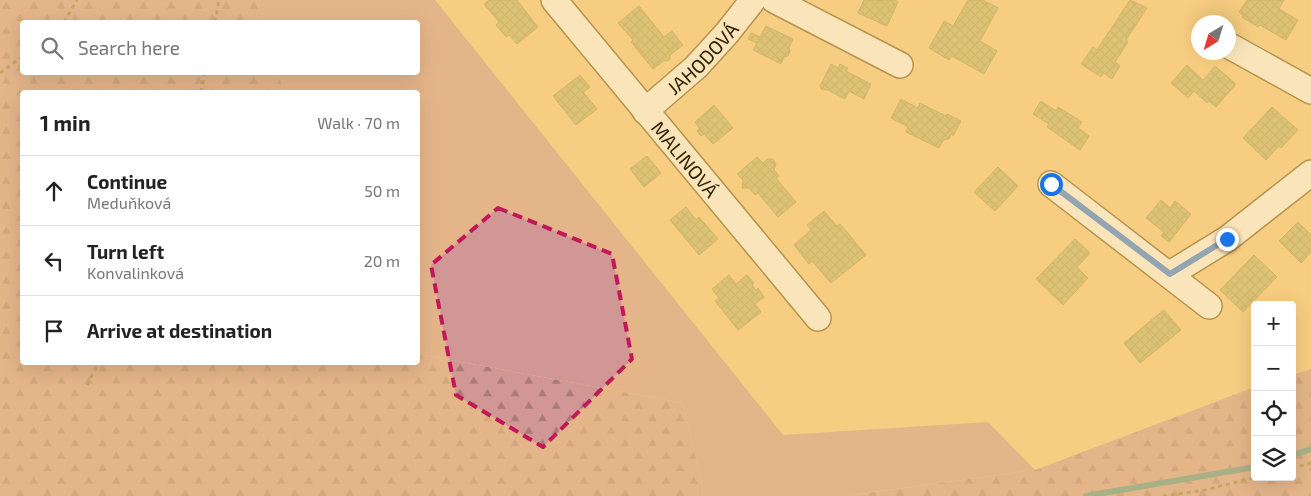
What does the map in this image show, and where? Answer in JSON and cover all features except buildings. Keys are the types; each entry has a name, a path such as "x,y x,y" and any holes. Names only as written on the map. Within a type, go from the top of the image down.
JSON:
{"street":[{"name":"MALINOVÁ","path":"554,0 818,318"},
{"name":"JAHODOVÁ","path":"645,111 696,67 728,33 753,0"},
{"path":"774,0 900,65"},
{"path":"1236,49 1311,91"},
{"path":"1170,274 1227,239 1311,172"},
{"path":"1051,184 1209,306"}],"path":[{"path":"65,20 77,0"},
{"path":"215,20 219,0"},
{"path":"0,73 20,58"},
{"path":"201,90 204,75"},
{"path":"87,385 97,365"},
{"path":"1296,467 1311,463"},
{"path":"1163,496 1205,490 1251,478"}],"highlighted area":[{"path":"498,208 612,254 632,359 543,447 456,395 431,265"}],"green space":[{"path":"0,0 256,0 262,20 20,20 20,75 279,75 283,90 20,90 20,365 420,365 420,354 683,403 703,496 0,496"},
{"path":"256,0 435,0 783,435 988,422 1035,470 845,496 703,496 683,403 420,354 420,90 283,90 279,75 420,75 420,20 262,20"},
{"path":"1311,369 1311,496 845,496 1035,470 1251,389 1251,481 1296,481 1296,374"}],"waterway":[{"path":"1296,454 1311,449"},
{"path":"1086,496 1251,468"}],"route":[{"path":"1051,184 1170,274 1227,239"}]}
